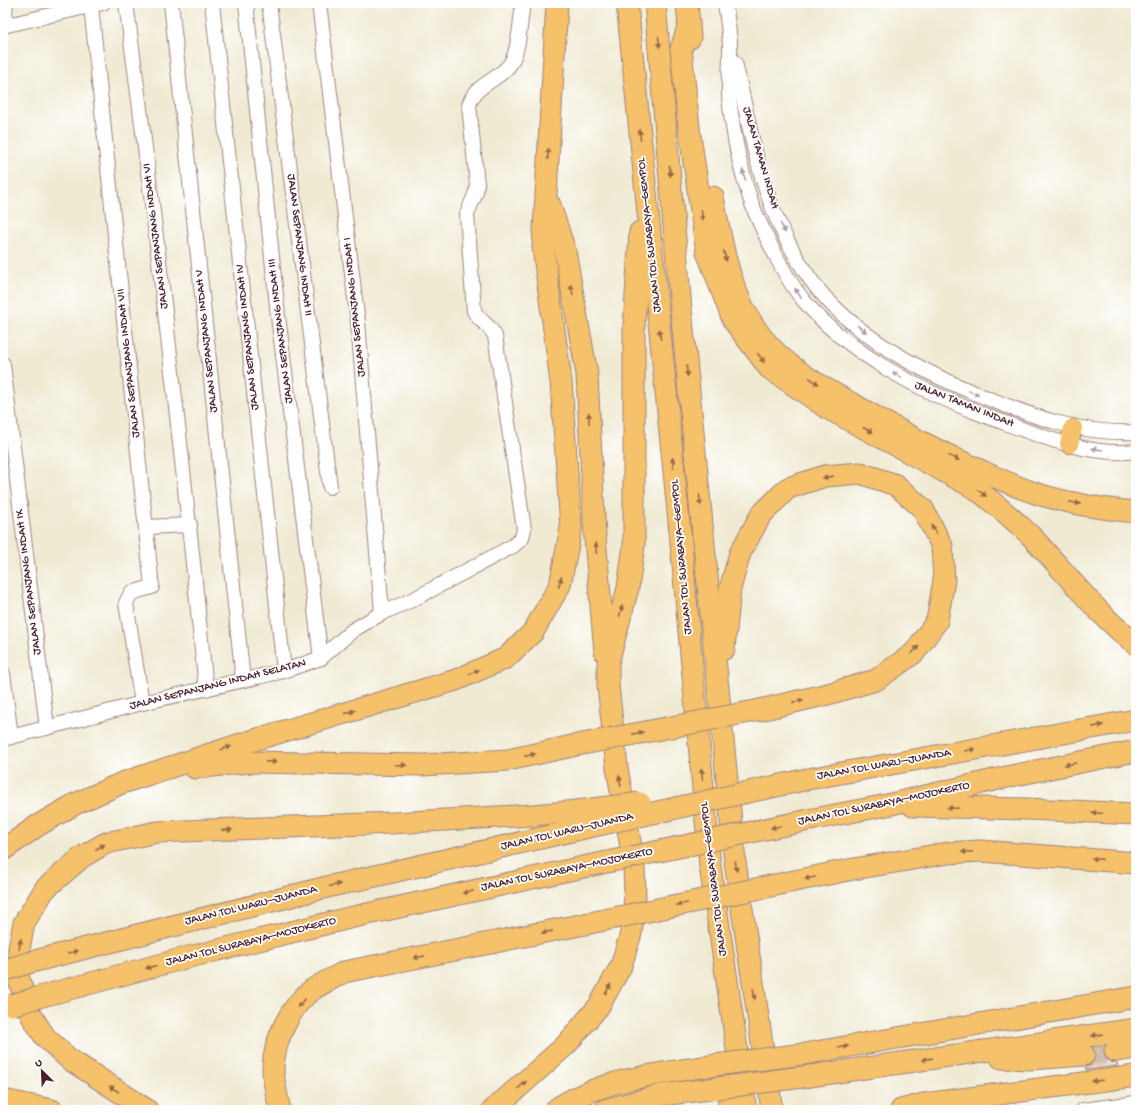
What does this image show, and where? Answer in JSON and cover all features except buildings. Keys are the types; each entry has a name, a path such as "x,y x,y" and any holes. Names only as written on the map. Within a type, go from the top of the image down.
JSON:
{"highway":[{"path":"3,850 37,826 75,804 122,783 244,743 456,680 506,658 533,632 560,585 570,528 561,382 543,247 557,3"},
{"name":"JALAN TOL SURABAYA–GEMPOL","path":"627,3 681,540 710,866 746,1110"},
{"name":"JALAN TOL SURABAYA–GEMPOL","path":"655,3 682,317 725,743 735,862 772,1110"},
{"path":"687,3 700,132 722,244 740,303 761,337 789,364 824,388 918,442 1036,494 1091,507 1136,512"},
{"path":"689,24 681,49 689,128 707,252 732,320 769,368 827,408 976,489 997,505 1030,535 1106,619 1136,644"},
{"path":"492,1110 566,1045 599,1006 621,966 631,933 635,897 634,864 617,768 608,684 595,538 587,374 565,251 546,192"},
{"path":"608,684 608,662 628,588 634,545 634,327 639,244 647,199"},
{"path":"122,783 192,768 248,762 422,766 508,760 572,746 760,710 828,694 876,680 914,653 937,621 944,580 942,546 923,509 896,485 860,473 824,476 788,488 761,515 740,553 730,589 724,646 725,743"},
{"name":"JALAN TOL WARU–JUANDA","path":"4,970 327,887 579,820 1136,720"},
{"name":"JALAN TOL SURABAYA–MOJOKERTO","path":"8,1007 39,997 185,958 348,918 814,819 887,806 1011,776 1136,751"},
{"path":"887,806 1027,809 1136,814"},
{"path":"147,1110 69,1059 45,1037 31,1016 19,980 19,949 24,924 45,889 82,857 106,843 157,832 376,824 533,815 579,820"},
{"path":"280,1110 273,1067 281,1030 297,1007 311,991 344,972 848,870 948,853 981,851 1136,863"},
{"path":"977,1024 1136,982"},
{"path":"728,993 729,1110"},
{"path":"555,1110 565,1103 611,1085 716,1065 804,1054 1136,997"},
{"path":"604,1110 662,1095 810,1076 1136,1029"},
{"path":"1115,1051 1136,1048"},
{"path":"948,1056 1031,1059 1084,1055"},
{"path":"901,1110 924,1104 1136,1076"},
{"path":"3,1100 52,1110"}],"street":[{"path":"6,3 4,26 97,4"},
{"name":"JALAN SEPANJANG INDAH VI","path":"126,3 147,156 184,469 206,689"},
{"name":"JALAN SEPANJANG INDAH V","path":"171,3 243,680"},
{"name":"JALAN SEPANJANG INDAH IV","path":"212,3 284,671"},
{"name":"JALAN SEPANJANG INDAH III","path":"246,3 278,316 321,658"},
{"name":"JALAN SEPANJANG INDAH II","path":"269,3 330,487"},
{"name":"JALAN SEPANJANG INDAH I","path":"319,3 358,323 382,613"},
{"name":"JALAN SEPANJANG INDAH SELATAN","path":"7,738 142,703 284,671 321,658 353,630 382,613 414,599 507,549 522,538 524,529 495,336 492,330 477,317 474,311 467,214 476,192 477,184 470,105 472,97 478,89 507,68 512,61 515,52 522,3"},
{"name":"JALAN TAMAN INDAH","path":"726,3 730,43 729,104 738,153 752,204 785,274 804,301 829,326 862,353 904,380 935,396 967,409 1029,432 1071,436 1098,432 1136,432"},
{"name":"JALAN SEPANJANG INDAH VII","path":"97,4 152,587 131,593 126,603 142,703"},
{"name":"JALAN TAMAN INDAH","path":"730,43 770,200 800,262 817,287 842,315 912,364 946,382 996,402 1071,436 1110,451 1136,451"},
{"name":"JALAN SEPANJANG INDAH IX","path":"3,364 47,728"},
{"path":"146,528 190,525"},
{"path":"3,673 7,738"},
{"path":"1082,1110 1136,1103"}],"tunnel":[{"path":"1084,1055 1115,1051"}]}
